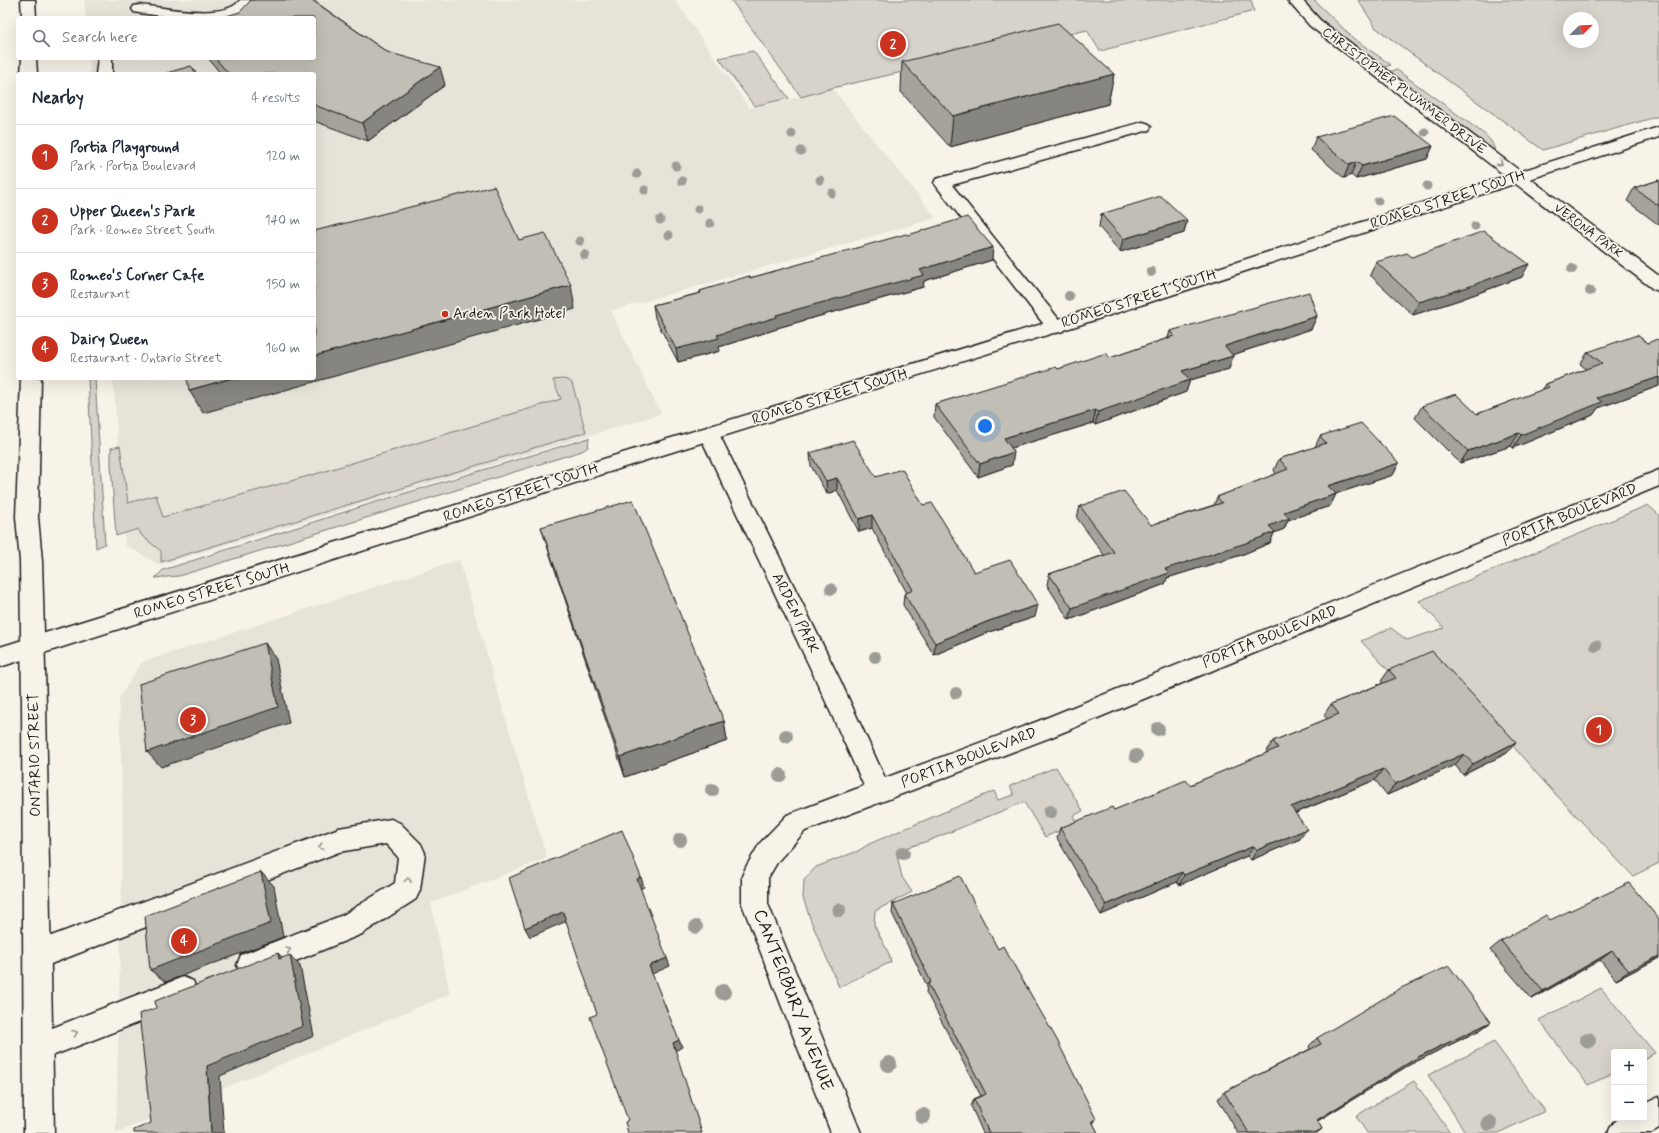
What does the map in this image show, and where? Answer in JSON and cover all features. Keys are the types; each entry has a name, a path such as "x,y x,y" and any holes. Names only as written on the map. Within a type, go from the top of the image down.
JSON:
{"main road":[{"path":"28,0 29,16"},
{"path":"215,16 233,12 243,6 247,0"},
{"name":"CHRISTOPHER PLUMMER DRIVE","path":"1294,0 1315,23 1518,177"},
{"path":"140,9 202,16"},
{"path":"29,60 29,72"},
{"path":"104,72 105,60"},
{"path":"1056,326 942,183 1143,128"},
{"name":"ROMEO STREET SOUTH","path":"0,657 1056,326 1659,132"},
{"name":"VERONA PARK","path":"1518,177 1659,285"},
{"name":"ONTARIO STREET","path":"32,380 27,517 31,561 33,646 39,1133"},
{"name":"ARDEN PARK","path":"709,434 828,680 879,792"},
{"name":"PORTIA BOULEVARD","path":"879,792 1045,729 1659,478"},
{"name":"CANTERBURY AVENUE","path":"846,1133 755,904 755,876 769,852 796,823 879,792"},
{"path":"38,955 339,840 391,831 412,853 407,890 352,925 39,1047"},
{"path":"1623,1133 1659,1112"}],"shaded area":[{"path":"84,0 675,0 749,108 801,97 832,88 936,218 611,311 661,414 160,565 125,545 113,380 316,380 316,72 90,72 89,60 316,60 316,16 86,16"},
{"path":"731,0 1251,0 1254,11 1100,51 1087,30 832,88 801,97"},
{"path":"1301,0 1314,0 1353,38 1391,65 1381,68 1326,27"},
{"path":"1358,0 1659,0 1659,116 1543,150 1376,28"},
{"path":"753,51 789,98 754,106 719,58"},
{"path":"1397,70 1484,134 1494,147 1495,153 1386,72"},
{"path":"88,380 95,380 105,544 96,548"},
{"path":"553,380 568,380 572,383 586,432 161,562 161,551 142,536 138,529 116,536 111,448 120,446 128,503 156,495 163,517 319,473 561,399"},
{"path":"589,438 588,447 582,451 179,576 155,578 163,570 373,503"},
{"path":"1648,505 1659,515 1659,863 1633,876 1546,784 1468,695 1425,660 1388,670 1361,641 1391,628 1407,640 1444,628 1419,601"},
{"path":"459,560 547,858 431,903 450,994 116,1133 123,823 119,698 142,662"},
{"path":"1056,767 1083,811 1073,816 1077,823 1045,837 1024,802 928,841 896,851 902,877 912,892 875,911 874,925 889,954 891,962 839,987 811,921 803,898 804,880 816,867 858,851 869,844 994,791 998,800 1014,795 1010,786"},
{"path":"1601,988 1655,1053 1647,1057 1647,1049 1611,1049 1611,1074 1588,1085 1539,1020"},
{"path":"1494,1042 1545,1111 1498,1133 1466,1133 1428,1075"},
{"path":"1414,1081 1450,1133 1367,1133 1356,1116"}],"building":[{"path":"251,0 312,0 387,52 440,67 362,123 316,106 316,72 227,72 217,60 316,60 316,16 227,16 240,12"},
{"path":"1058,23 1114,74 953,116 902,62"},
{"path":"191,66 196,72 170,72"},
{"path":"1394,116 1433,146 1362,166 1356,162 1349,165 1316,137"},
{"path":"1659,180 1659,206 1634,188"},
{"name":"Arden Park Hotel","path":"494,186 519,240 545,233 571,285 316,355 316,230"},
{"path":"1161,196 1187,220 1123,239 1101,214"},
{"path":"967,217 993,247 920,270 924,275 776,315 777,317 717,335 719,338 676,349 653,305 701,293 700,291 749,276 750,278 906,234 908,235"},
{"path":"1484,231 1529,264 1465,288 1419,302 1376,262 1407,253 1412,257"},
{"path":"1309,292 1317,316 1225,346 1233,356 1182,371 1190,380 1098,412 1096,410 1004,438 1014,452 980,464 935,404 1056,367 1058,369 1106,353 1110,358 1174,336 1170,331"},
{"path":"1637,335 1648,343 1657,339 1659,341 1659,377 1597,398 1602,402 1521,435 1519,433 1468,451 1422,406 1456,394 1477,414 1549,387 1546,384 1602,363 1588,352"},
{"path":"187,380 225,380 189,390"},
{"path":"1361,423 1399,463 1328,486 1336,494 1284,512 1289,518 1269,526 1275,532 1165,569 1169,573 1072,608 1049,574 1114,552 1080,506 1124,491 1151,525 1222,503 1217,497 1288,469 1279,459 1326,443 1320,436"},
{"path":"853,440 876,477 902,469 923,505 932,503 974,572 1010,560 1038,605 989,621 935,643 904,594 913,590 872,515 859,519 837,478 826,481 810,453"},
{"path":"633,500 724,721 620,757 541,527"},
{"path":"265,643 278,707 147,752 139,684"},
{"path":"1432,651 1516,742 1473,764 1464,754 1395,784 1383,769 1291,807 1307,829 1257,850 1254,846 1184,875 1182,872 1106,905 1060,828 1112,807 1114,810 1186,780 1190,785 1278,748 1273,741 1339,714 1331,704 1396,678 1389,670"},
{"path":"622,830 641,877 637,879 667,958 649,966 679,1040 673,1043 702,1133 628,1133 625,1122 628,1120 590,1017 597,1014 563,912 525,928 509,878"},
{"path":"261,872 271,923 150,970 145,916"},
{"path":"960,876 998,949 1003,946 1057,1040 1096,1119 1092,1121 1098,1133 989,1133 974,1099 986,1094 928,984 931,982 893,904"},
{"path":"1629,883 1659,919 1659,956 1629,971 1612,951 1543,991 1501,941 1546,915 1550,920"},
{"path":"278,953 279,959 290,955 303,1026 207,1066 211,1133 134,1133 134,1130 151,1123 139,1014 156,1008 155,1001"},
{"path":"1449,966 1491,1022 1418,1057 1317,1120 1322,1129 1314,1133 1249,1133 1224,1092 1321,1044 1317,1038 1401,988"}],"place":[{"name":"Upper Queen's Park","path":"893,44"},
{"name":"Arden Park Hotel","path":"445,314"},
{"name":"Romeo's Corner Cafe","path":"193,720"},
{"name":"Portia Playground","path":"1599,730"},
{"name":"Dairy Queen","path":"184,941"}]}
